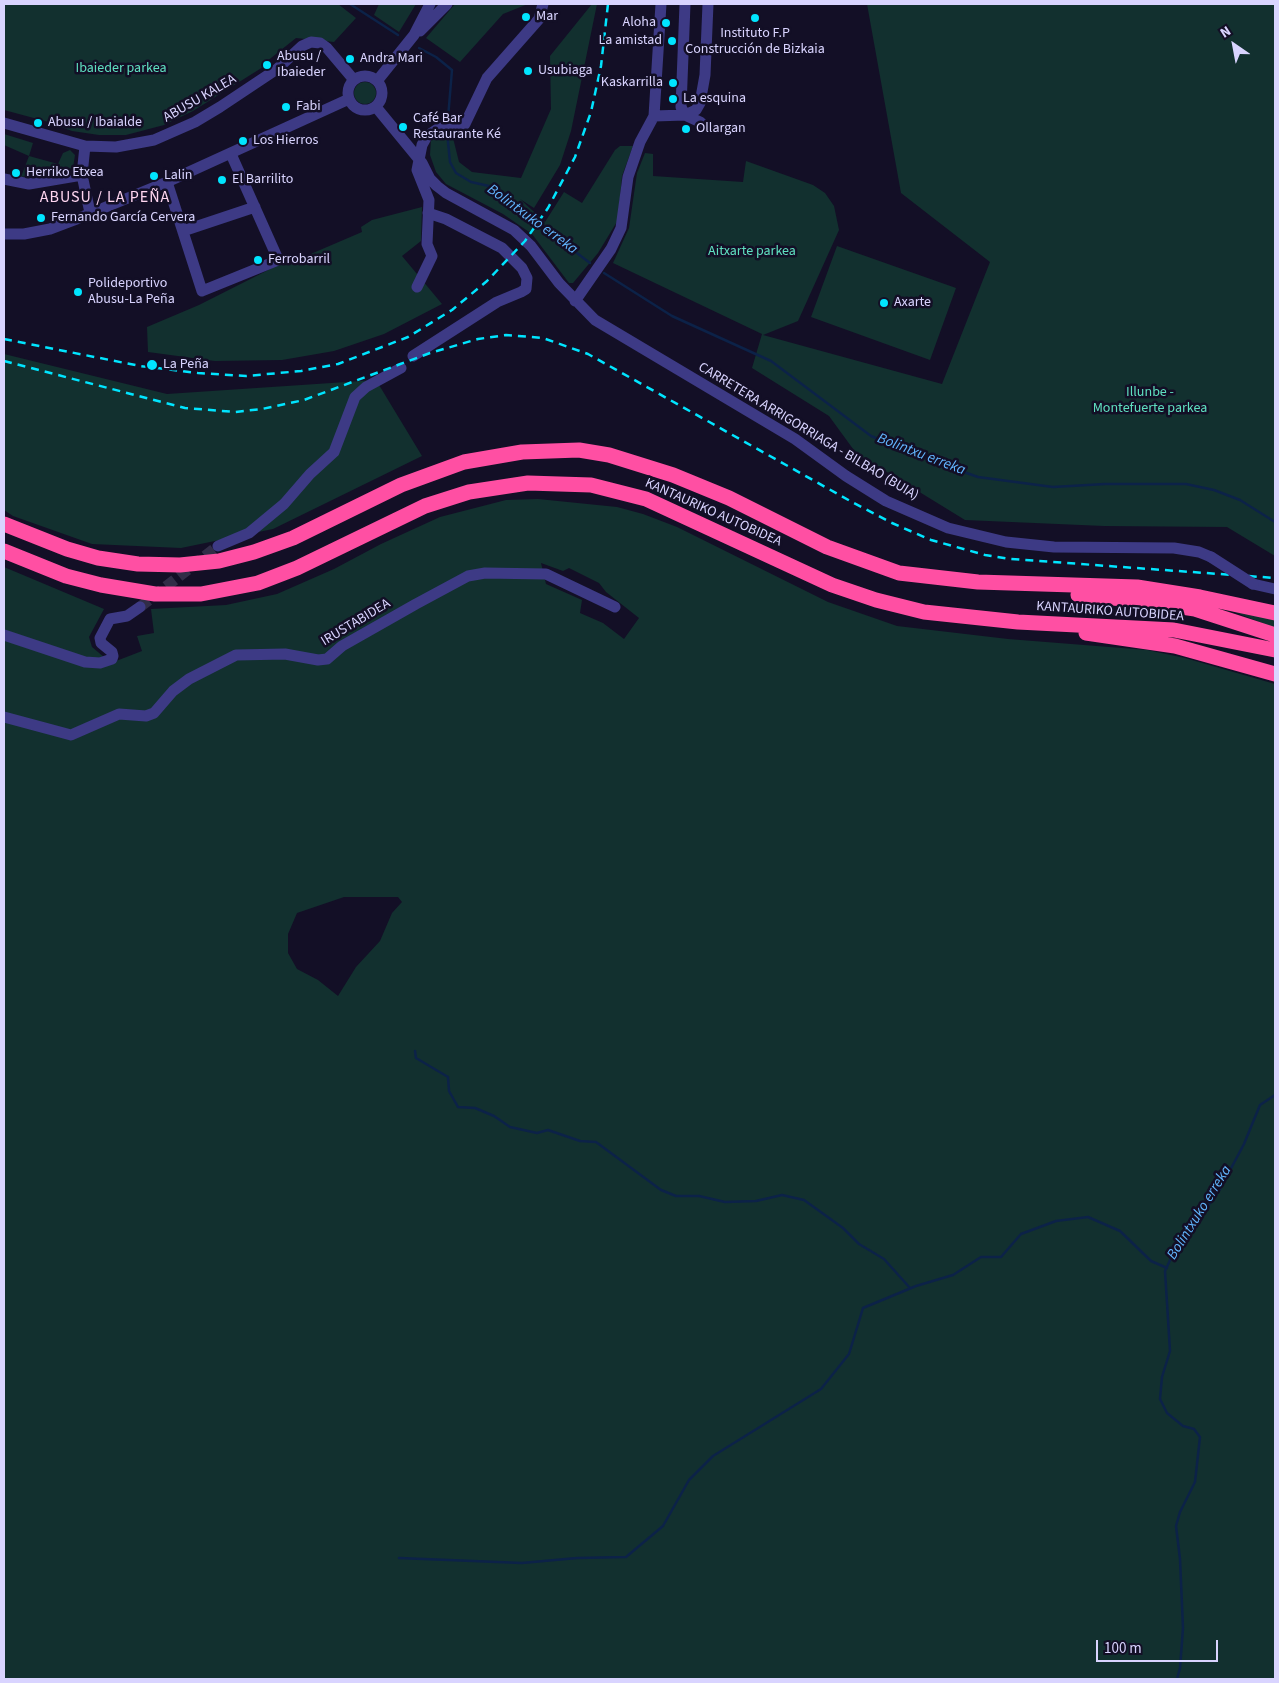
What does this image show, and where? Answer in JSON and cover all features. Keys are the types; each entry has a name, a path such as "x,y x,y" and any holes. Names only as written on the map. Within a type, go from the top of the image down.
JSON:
{"highway":[{"name":"KANTAURIKO AUTOBIDEA","path":"4,524 67,549 106,559 138,564 180,565 219,561 254,552 293,538 401,485 464,462 522,452 579,450 609,456 672,475 730,498 827,546 899,573 978,582 1137,587 1275,613"},
{"name":"KANTAURIKO AUTOBIDEA","path":"4,551 66,576 101,585 154,594 201,594 266,580 297,568 425,506 469,492 528,483 591,485 646,499 832,585 876,600 924,612 1018,622 1174,630 1275,650"},
{"path":"899,573 934,584 974,590 1077,594 1195,609 1275,635"},
{"path":"1018,622 1175,646 1275,674"}],"street":[{"path":"377,81 414,35 430,4"},
{"path":"414,35 429,24 447,4"},
{"path":"417,286 432,256 427,244 429,200 417,170 422,145 427,136 438,128 460,128 466,124 487,78 539,19 543,4"},
{"path":"575,301 611,249 621,228 628,177 640,142 654,116 661,4"},
{"path":"685,4 681,106 706,128"},
{"path":"654,116 691,113 700,103 705,76 708,4"},
{"name":"ABUSU KALEA","path":"4,122 85,146 116,147 140,144 168,136 195,122 243,93 277,68 302,46 311,42 320,43 327,48 354,80"},
{"path":"363,76 377,81 382,91 380,102 376,107 371,110 360,110 351,104 348,89 354,80 363,76"},
{"path":"4,234 24,234 50,229 232,154 349,99"},
{"name":"CARRETERA ARRIGORRIAGA - BILBAO (BUIA)","path":"376,107 418,158 430,179 446,193 493,217 522,237 587,314 610,331 795,439 846,476 886,501 926,520 978,537 1027,545 1174,548 1199,552 1253,584 1275,589"},
{"path":"408,146 422,145"},
{"path":"85,146 82,175 89,208 93,212"},
{"path":"167,182 202,291 276,261 277,257 232,154"},
{"path":"4,179 29,184 82,175"},
{"path":"183,231 255,207"},
{"path":"413,356 497,302 526,289 527,278 522,268 502,248 446,219 428,213"},
{"path":"218,546 249,533 284,504 310,474 334,452 355,397 366,387 401,368"},
{"name":"IRUSTABIDEA","path":"4,717 71,735 119,714 146,716 154,713 173,691 189,679 236,655 286,654 318,660 327,659 342,646 468,576 485,573 546,574 615,607"},
{"path":"4,635 85,662 100,663 112,659 113,656 112,652 101,643 100,638 110,619 128,616 140,607"}],"green space":[{"name":"Ibaieder parkea","path":"4,4 338,4 356,18 334,42 296,38 266,62 263,67 193,111 164,125 126,135 99,135 72,131 45,121 4,110"},
{"path":"379,4 416,4 399,32 374,15"},
{"path":"455,4 528,4 503,14 460,62 426,38"},
{"path":"592,4 597,4 571,131 560,165 534,208 520,199 545,222 564,192 582,203 615,150 620,146 633,146 622,176 618,220 598,253 573,283 569,283 532,234 503,214 446,184 436,172 430,155 431,139 440,132 452,134 459,162 472,172 521,178 551,109 550,56"},
{"path":"867,4 1275,4 1275,556 1227,527 1104,526 965,520 856,453 829,416 752,368 762,334 613,263 629,228 637,173 645,153 653,154 653,176 743,182 746,161 813,185 825,193 834,206 839,230 798,321 763,335 942,384 990,262 901,193"},
{"path":"365,82 375,89 376,93 369,103 365,104 355,97 354,93 361,83"},
{"path":"4,134 33,143 29,156 4,145"},
{"path":"70,150 75,155 73,168 21,177 29,156 58,164 63,153"},
{"path":"422,207 421,241 402,256 442,304 384,334 334,351 282,360 215,361 148,352 147,327 199,305 290,259 292,262 362,232 361,227 372,220"},
{"name":"Axarte","path":"837,246 956,288 930,360 811,317"},
{"path":"4,354 167,394 376,380 422,456 273,529 181,548 92,544 13,516 4,510"},
{"path":"538,499 617,507 643,514 677,527 828,602 897,626 1008,639 1147,650 1185,658 1275,684 1275,1679 4,1679 4,567 104,609 89,637 92,647 111,663 142,651 137,636 154,633 151,609 226,605 277,594 334,569 381,544 440,517 506,500","holes":["541,563 563,571 569,568 599,583 606,592 639,618 624,639 603,623 580,613 582,600 546,584","344,897 398,897 402,902 392,913 380,941 356,967 338,996 318,980 297,969 288,953 288,934 297,913"]},
{"path":"1219,606 1275,616 1275,628"}],"waterway":[{"name":"Bolintxuko erreka","path":"350,4 398,35"},
{"name":"Bolintxuko erreka","path":"419,48 436,57 452,70 448,118"},
{"name":"Bolintxuko erreka","path":"447,132 450,162 456,173 471,182 489,186 590,263"},
{"name":"Bolintxu erreka","path":"604,273 672,316 771,361 871,436 938,463 978,477 1053,487 1105,484 1186,484 1214,490 1240,500 1275,522"},
{"path":"415,1051 416,1058 448,1077 449,1091 458,1107 475,1108 494,1116 510,1127 537,1133 548,1130 580,1141 596,1142 661,1190 676,1196 699,1196 725,1202 756,1201 782,1195 804,1200 843,1228 859,1244 884,1259 910,1288"},
{"name":"Bolintxuko erreka","path":"1177,1679 1180,1668 1183,1628 1180,1559 1176,1526 1180,1512 1195,1482 1200,1437 1194,1429 1183,1426 1167,1413 1160,1399 1162,1377 1170,1351 1165,1271 1172,1256 1220,1189 1244,1144 1260,1105 1275,1095"},
{"path":"399,1558 522,1563 577,1558 626,1557 663,1526 689,1480 713,1456 821,1389 849,1354 863,1308 916,1286 953,1275 981,1257 1001,1257 1021,1234 1056,1221 1088,1217 1120,1231 1151,1261 1167,1268"}],"tunnel":[{"path":"140,607 218,546"}],"railway":[{"path":"4,339 140,366 198,373 246,376 301,371 338,364 408,337 452,310 487,281 525,241 548,208 575,157 591,112 601,66 608,4"},
{"path":"4,361 185,408 235,412 262,409 304,400 430,353 478,339 506,335 543,338 588,354 852,502 892,523 931,540 985,555 1011,559 1275,578"}],"place":[{"name":"Mar","path":"526,17"},
{"name":"Instituto F.P Construcción de Bizkaia","path":"755,18"},
{"name":"Aloha","path":"666,23"},
{"name":"La amistad","path":"672,41"},
{"name":"Andra Mari","path":"350,59"},
{"name":"Abusu / Ibaieder","path":"267,65"},
{"name":"Usubiaga","path":"528,71"},
{"name":"Kaskarrilla","path":"673,83"},
{"name":"La esquina","path":"673,99"},
{"name":"Fabi","path":"286,107"},
{"name":"Abusu / Ibaialde","path":"38,123"},
{"name":"Café Bar Restaurante Ké","path":"403,127"},
{"name":"Ollargan","path":"686,129"},
{"name":"Los Hierros","path":"243,141"},
{"name":"Herriko Etxea","path":"16,173"},
{"name":"Lalin","path":"154,176"},
{"name":"El Barrilito","path":"222,180"},
{"name":"Fernando García Cervera","path":"41,218"},
{"name":"Ferrobarril","path":"258,260"},
{"name":"Polideportivo Abusu-La Peña","path":"78,292"},
{"name":"Axarte","path":"884,303"},
{"name":"La Peña","path":"152,365"}],"district":[{"name":"ABUSU / LA PEÑA","path":"105,198"}],"park label":[{"name":"Aitxarte parkea","path":"752,252"},
{"name":"Illunbe - Montefuerte parkea","path":"1150,402"}]}
